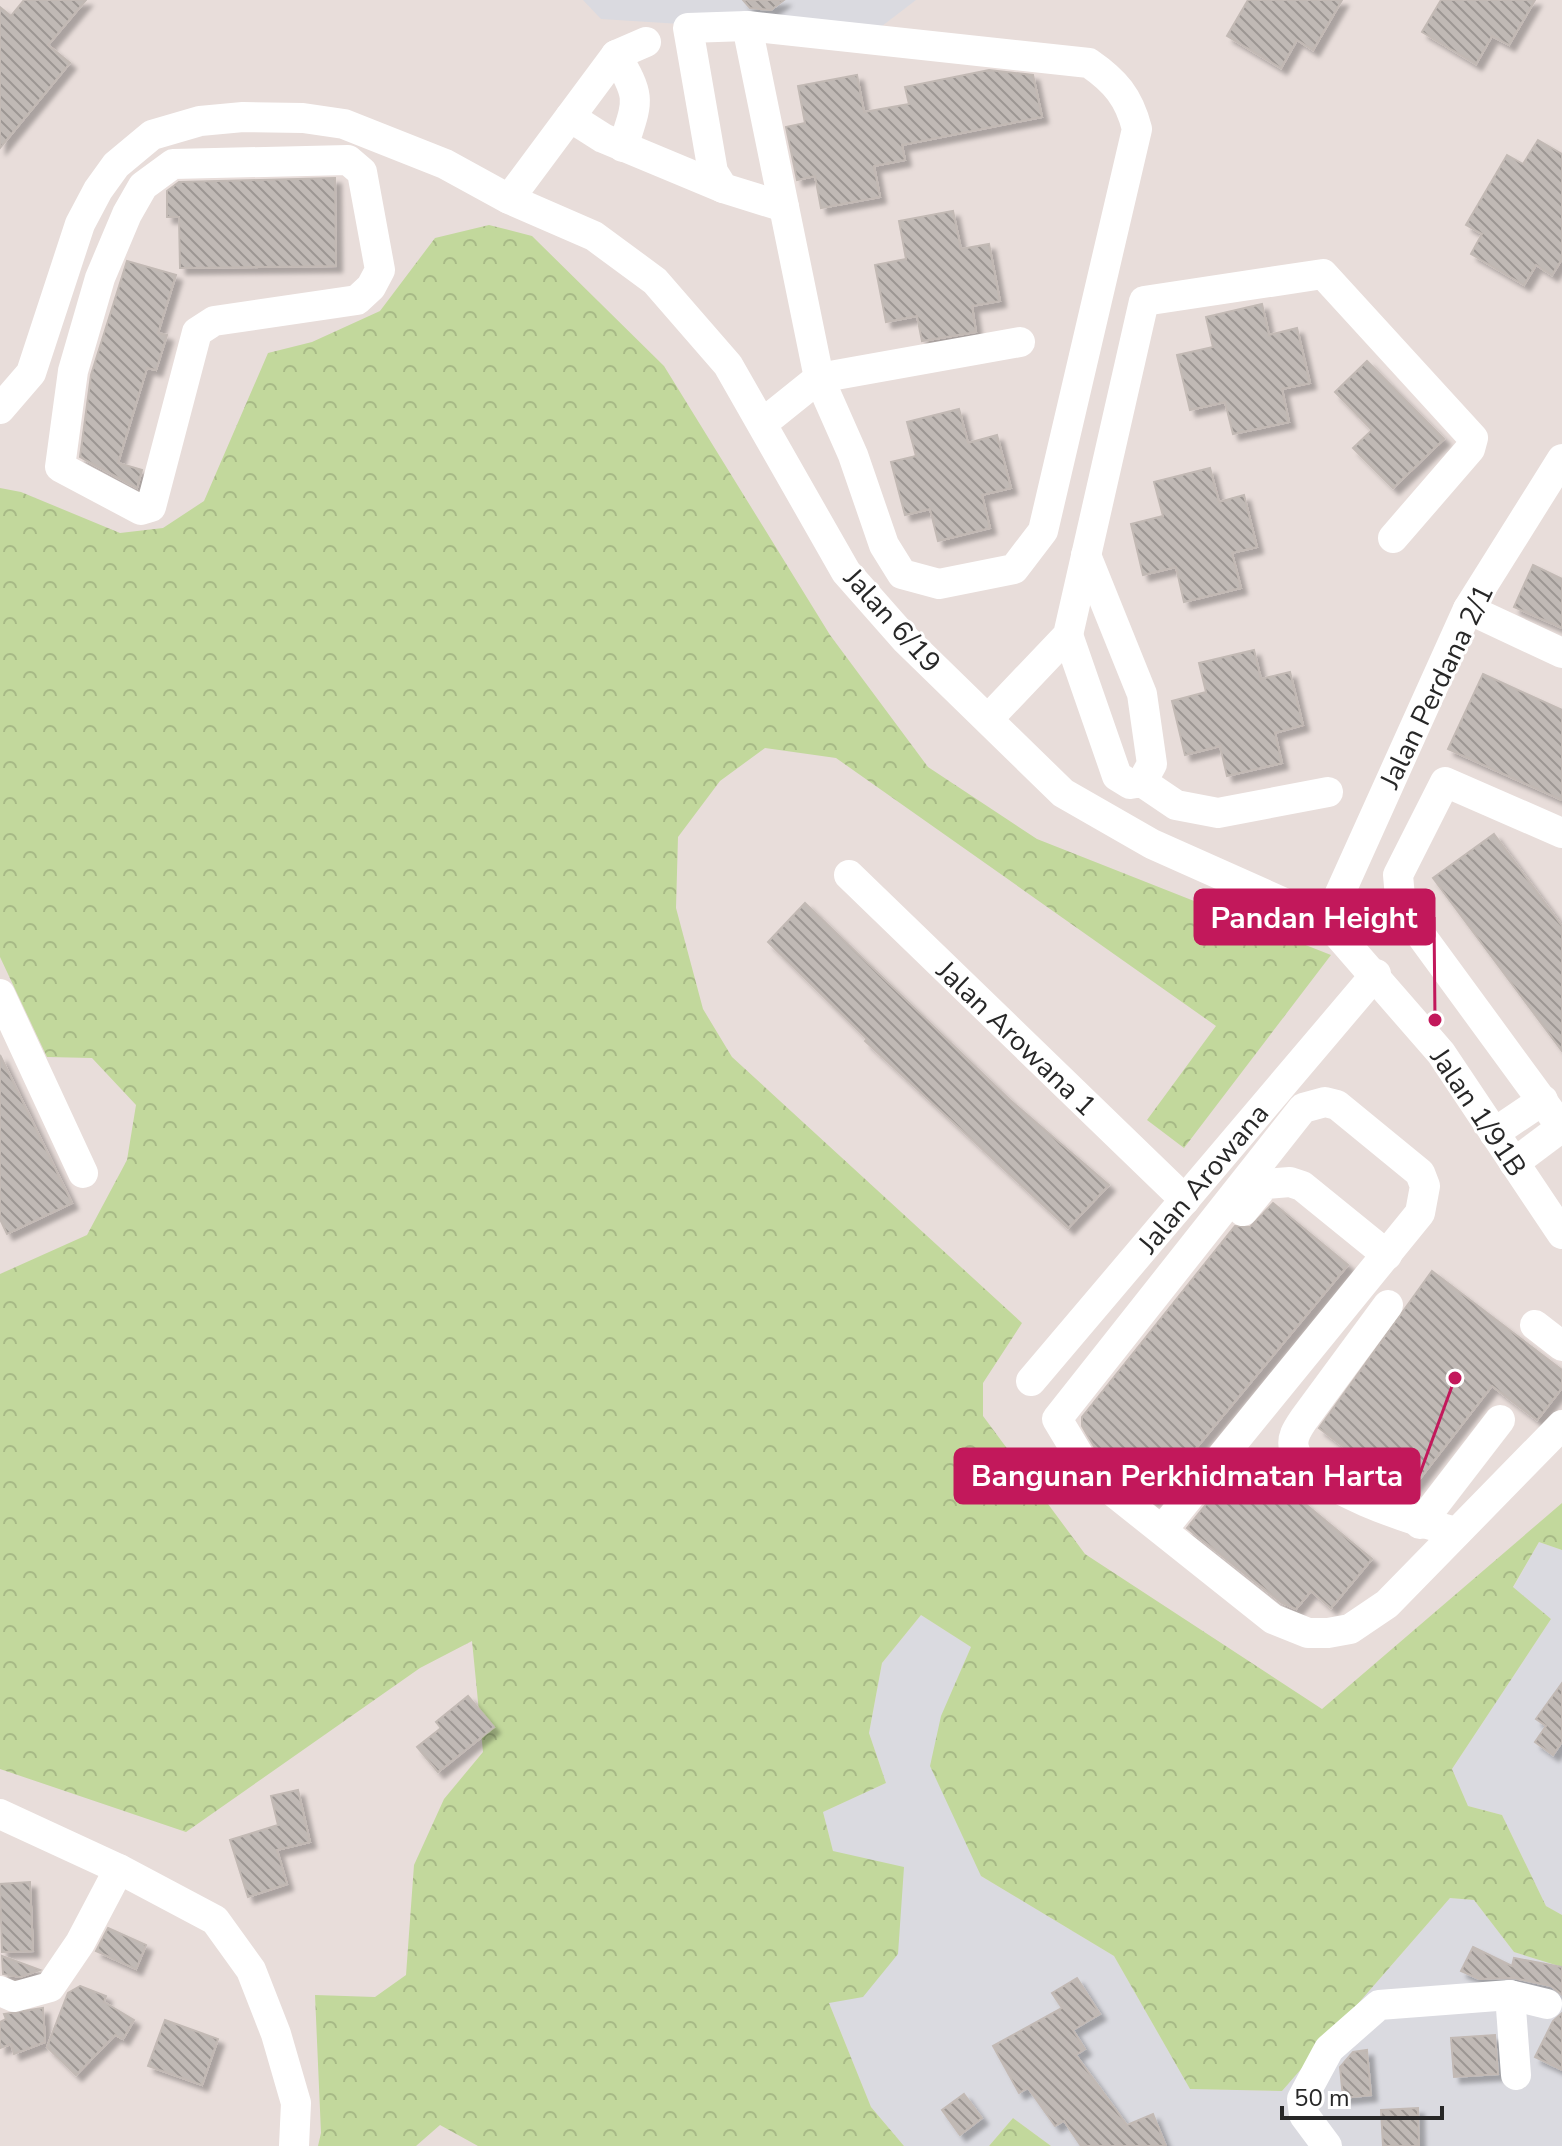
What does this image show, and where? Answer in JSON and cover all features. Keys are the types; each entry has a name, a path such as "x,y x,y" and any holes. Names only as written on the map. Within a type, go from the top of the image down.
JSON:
{"street":[{"path":"723,188 713,172 688,28 747,26 1089,63 1114,80 1131,105 1137,129 1043,531 1014,569 939,584 902,574 884,545 853,455 819,378 747,26"},
{"path":"509,199 616,55 646,42"},
{"path":"616,55 634,85 637,101 623,147"},
{"name":"Jalan 6/19","path":"152,135 200,121 243,117 303,118 344,124 378,134 445,164 509,199 594,236 655,281 728,365 846,572 906,640 1063,793 1152,844 1327,922"},
{"path":"570,117 623,147 723,188 784,207"},
{"path":"0,409 31,373 80,224 98,190 116,165 152,135 173,164"},
{"path":"354,162 362,172 380,270 371,287 357,300 214,321 197,332 151,507 141,510 60,467 59,450 73,371 100,278 127,214 143,186 173,164 354,162"},
{"path":"989,718 1068,635 1144,301 1323,274 1473,438 1470,449 1393,538"},
{"path":"763,423 819,378 1020,342"},
{"name":"Jalan Perdana 2/1","path":"1327,922 1468,609 1561,463"},
{"path":"1086,555 1142,694 1152,764 1142,782"},
{"path":"1468,609 1562,653"},
{"path":"1068,635 1117,776 1130,784 1142,782 1176,805 1218,813 1328,792"},
{"path":"1556,1115 1401,908 1398,875 1445,782 1562,833"},
{"name":"Jalan Arowana 1","path":"849,875 1185,1200"},
{"name":"Jalan 1/91B","path":"1327,922 1376,974 1441,1053 1562,1234"},
{"name":"Jalan Arowana","path":"1031,1381 1376,974"},
{"path":"0,994 83,1173"},
{"path":"1162,1530 1420,1213 1425,1186 1420,1173 1337,1105 1313,1104 1303,1108 1057,1419 1084,1464 1162,1530 1273,1619 1308,1633 1328,1633 1350,1629 1369,1619 1562,1425"},
{"path":"1494,1133 1556,1115"},
{"path":"1514,1163 1556,1115"},
{"path":"1131,1326 1166,1304 1265,1184 1290,1182 1302,1186 1387,1255"},
{"path":"1388,1305 1304,1419 1294,1435 1293,1446 1298,1457 1313,1470 1352,1496 1420,1524 1457,1532"},
{"path":"1535,1325 1562,1346"},
{"path":"1420,1524 1500,1420"},
{"path":"0,1814 119,1869 215,1920 251,1970 276,2034 296,2103 294,2146"},
{"path":"0,1991 14,1997 50,1987 80,1943 119,1869"},
{"path":"1510,1995 1516,2075"},
{"path":"1327,2146 1304,2115 1302,2099 1329,2049 1379,2005 1510,1995 1547,2004"}],"shaded area":[{"path":"583,0 916,0 869,36 601,19"},
{"path":"1539,1542 1562,1550 1562,1915 1546,1906 1502,1815 1468,1806 1452,1769 1551,1619 1513,1588"},
{"path":"921,1615 971,1647 942,1716 981,1876 1114,1956 1190,2089 1282,2091 1450,1898 1474,1900 1514,1952 1562,1967 1562,2146 1051,2146 1013,2118 989,2146 904,2146 871,2107 829,2003 833,1851 823,1812 886,1783 869,1733 882,1663"}],"green space":[{"path":"489,225 532,236 664,366 830,635 928,767 1037,839 1331,955 1184,1148 1147,1120 1216,1026 836,758 765,748 720,781 678,837 676,908 703,1009 732,1057 1022,1323 983,1383 983,1416 1085,1554 1322,1709 1562,1503 1562,1550 1539,1542 1513,1587 1551,1619 1452,1769 1468,1806 1502,1815 1546,1906 1562,1915 1562,1967 1514,1952 1474,1900 1450,1898 1282,2091 1190,2089 1114,1956 981,1876 930,1766 941,1716 971,1647 921,1615 882,1663 869,1733 886,1783 823,1812 833,1851 904,1867 898,1954 863,1997 829,2003 871,2107 904,2146 478,2146 440,2125 416,2146 318,2146 321,2133 315,1995 375,1997 406,1975 414,1865 444,1799 483,1752 472,1641 420,1668 186,1832 0,1769 0,1274 87,1235 127,1160 136,1105 92,1058 47,1057 0,957 0,488 21,492 120,533 163,528 204,501 268,353 312,342 380,311 435,238"},
{"path":"1013,2118 1051,2146 989,2146"}],"building":[{"path":"24,0 86,0 48,45 70,63 0,148 0,7 11,16"},
{"path":"743,0 784,0 771,10 750,8"},
{"path":"1248,0 1342,0 1313,50 1297,40 1281,68 1227,36"},
{"path":"1441,0 1535,0 1509,45 1492,36 1476,64 1422,32"},
{"path":"989,70 1033,75 1042,117 902,145 905,160 874,166 880,197 821,208 815,176 797,180 786,127 805,123 798,86 857,75 864,112 909,104 905,87"},
{"path":"1538,140 1562,154 1562,259 1552,275 1536,265 1524,285 1471,254 1482,234 1466,225 1507,155 1523,164"},
{"path":"335,178 336,266 180,268 179,217 167,217 167,191 179,182"},
{"path":"953,211 961,249 989,244 1000,301 972,306 976,332 922,341 917,316 886,322 875,265 906,259 899,221"},
{"path":"127,261 176,275 158,333 167,335 156,370 147,368 118,463 142,470 137,488 80,457 91,375"},
{"path":"1262,304 1269,335 1297,328 1310,383 1282,389 1289,422 1233,434 1225,402 1190,410 1177,355 1213,347 1206,317"},
{"path":"1367,361 1444,439 1393,488 1353,448 1372,430 1335,392"},
{"path":"959,409 968,443 997,435 1011,488 982,495 990,528 938,541 930,509 905,515 891,462 916,456 907,422"},
{"path":"1210,468 1219,502 1244,495 1257,547 1232,553 1241,588 1184,602 1176,567 1143,575 1131,524 1163,516 1154,482"},
{"path":"1533,565 1562,579 1562,628 1514,607"},
{"path":"1254,650 1261,679 1290,672 1303,725 1275,733 1282,763 1227,776 1220,746 1185,755 1172,701 1206,692 1199,663"},
{"path":"1483,674 1562,710 1562,800 1448,749"},
{"path":"1494,834 1562,926 1562,1051 1433,878"},
{"path":"805,903 1010,1100 1109,1185 1068,1228 865,1041 867,1039 768,942"},
{"path":"0,1055 72,1203 7,1234 0,1219"},
{"path":"1273,1203 1348,1265 1153,1500 1098,1453 1082,1426 1082,1417 1235,1226 1250,1227"},
{"path":"1432,1271 1562,1370 1562,1388 1537,1420 1492,1386 1407,1495 1319,1428"},
{"path":"1246,1455 1372,1559 1331,1608 1311,1591 1296,1609 1282,1603 1187,1528"},
{"path":"1562,1683 1562,1742 1553,1755 1535,1742 1546,1726 1536,1719"},
{"path":"468,1696 494,1727 438,1772 417,1747 441,1728 436,1722"},
{"path":"298,1790 310,1842 277,1850 287,1884 248,1897 230,1840 278,1825 271,1796"},
{"path":"30,1882 33,1951 2,1952 0,1884"},
{"path":"108,1928 146,1945 136,1969 96,1951"},
{"path":"1473,1947 1512,1966 1514,1958 1562,1967 1562,1995 1551,1986 1514,1978 1479,1979 1461,1971"},
{"path":"2,1956 40,1970 20,1977 3,1974"},
{"path":"1077,1978 1100,2014 1073,2030 1085,2049 1076,2055 1127,2125 1153,2114 1166,2146 1081,2146 1064,2121 1055,2126 1028,2088 1019,2093 993,2046 1062,2008 1052,1993"},
{"path":"80,1986 106,1996 104,2002 134,2020 123,2039 115,2035 76,2075 47,2047 68,1993"},
{"path":"43,2008 45,2042 14,2054 11,2044 0,2048 0,2022 6,2019 4,2014"},
{"path":"1562,2013 1562,2070 1535,2057 1553,2021"},
{"path":"165,2020 218,2039 202,2085 148,2066"},
{"path":"1495,2035 1498,2074 1454,2077 1451,2038"},
{"path":"1367,2050 1371,2095 1343,2098 1340,2067 1353,2052"},
{"path":"964,2094 982,2118 960,2135 942,2110"},
{"path":"1418,2108 1419,2146 1383,2146 1381,2110"}],"place":[{"name":"Pandan Height","path":"1435,1020"},
{"name":"Bangunan Perkhidmatan Harta","path":"1455,1378"}]}
